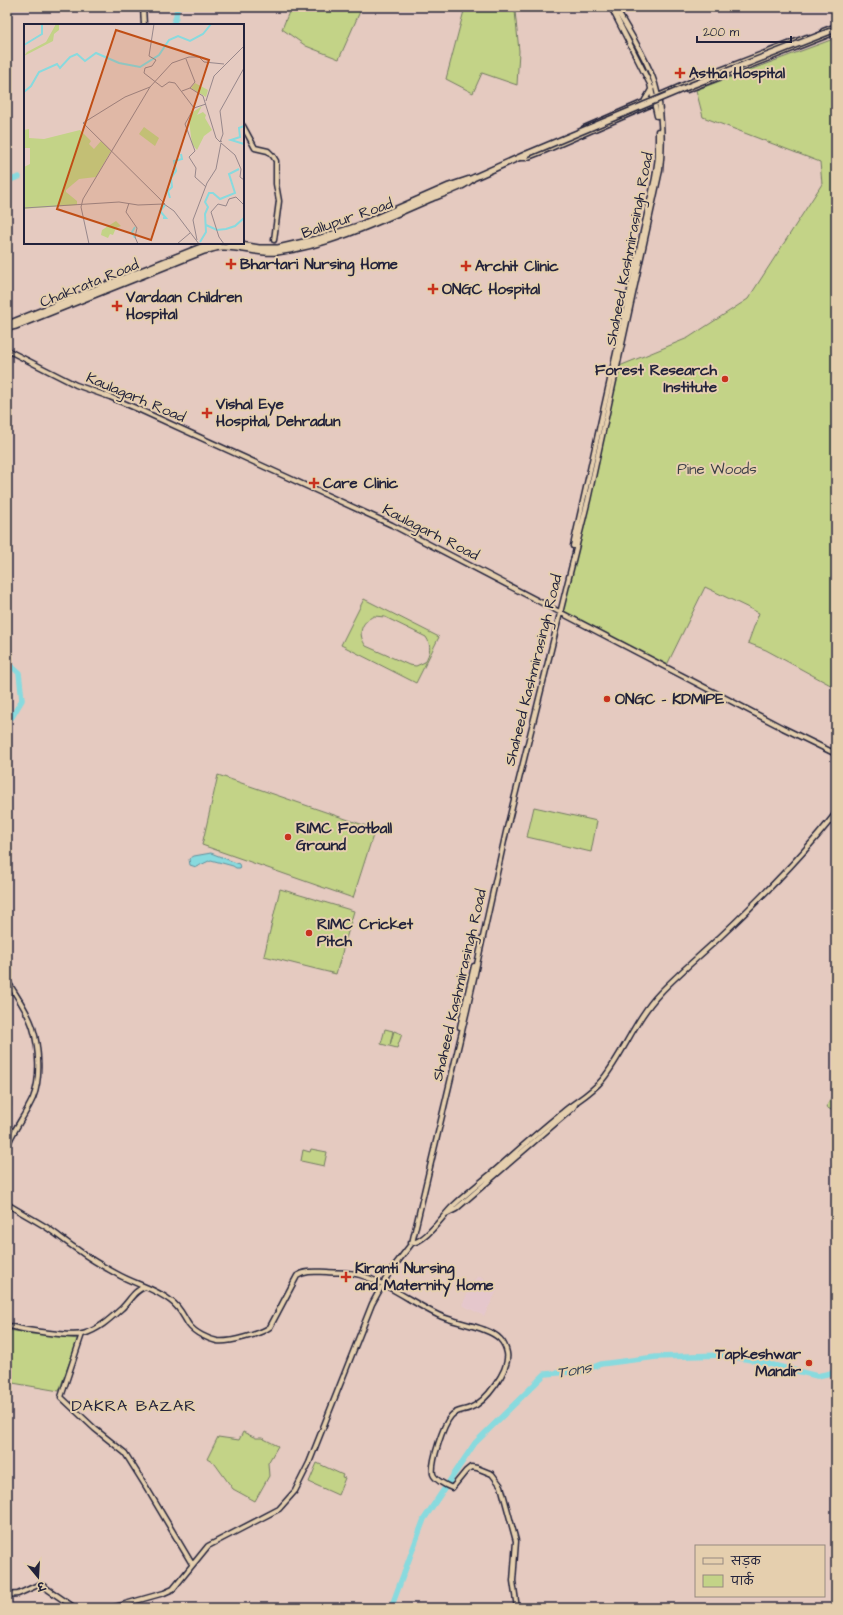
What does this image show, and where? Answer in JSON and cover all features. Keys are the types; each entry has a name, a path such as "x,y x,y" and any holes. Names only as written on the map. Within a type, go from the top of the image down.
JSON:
{"main road":[{"name":"Ballupur Road","path":"228,245 278,248 321,238 358,226 692,85 836,29"},
{"name":"Chakrata Road","path":"7,325 201,247 214,244"},
{"name":"Chakrata Road","path":"7,328 62,308 177,261 204,251 228,245"}],"street":[{"path":"143,7 144,24"},
{"path":"611,7 657,100"},
{"path":"615,7 653,78 657,100"},
{"path":"518,158 526,158 544,151 657,100 702,77 836,26"},
{"path":"518,158 532,149 643,102 657,100 836,32"},
{"path":"744,62 746,67"},
{"path":"643,102 652,88"},
{"name":"Shaheed Kashmirasingh Road","path":"410,1244 467,1010 506,832 559,611 655,178 659,149 657,100"},
{"name":"Shaheed Kashmirasingh Road","path":"559,611 588,500 660,170 662,144 657,100"},
{"path":"244,128 255,148 271,153 276,161 276,184 279,201 274,240"},
{"name":"Kaulagarh Road","path":"7,350 76,385 140,410 382,520 836,754"},
{"path":"111,1608 172,1590 210,1544 274,1512 288,1500 295,1491 310,1460 372,1304 392,1269 410,1244 419,1241 446,1215 452,1207 571,1105 590,1094 620,1054 641,1016 660,994 774,885 795,863 836,813"},
{"path":"7,980 28,1017 33,1029 37,1052 38,1077 33,1097 7,1146"},
{"path":"7,1204 47,1228 102,1266 170,1300 178,1306 190,1326 198,1333 221,1341 248,1336 270,1327 294,1280 301,1274 311,1272 358,1275 382,1285 439,1316 488,1332 498,1337 505,1346 507,1355 506,1366 500,1379 477,1404 470,1408 456,1412 450,1417 439,1442 433,1472 435,1478 450,1487 454,1487 466,1471 471,1468 477,1468 492,1474 501,1486 516,1541 513,1581 517,1608"},
{"path":"7,1325 43,1332 82,1334 106,1322 124,1306 139,1288 145,1287"},
{"path":"82,1334 62,1397 95,1429 125,1452 192,1564"},
{"path":"7,1595 18,1594 38,1585 43,1586 75,1608"}],"shaded area":[{"path":"478,1276 499,1287 484,1316 462,1305 473,1282"}],"green space":[{"path":"291,7 362,7 339,59 306,46 282,29"},
{"path":"465,7 507,7 515,11 519,51 517,85 482,73 473,93 446,79"},
{"name":"Pine Woods","path":"836,38 836,688 766,650 748,643 759,613 705,587 666,667 560,611 617,367 688,338 748,299 822,184 820,162 703,117 696,90"},
{"path":"364,599 439,637 416,683 341,645","holes":["374,616 385,617 426,637 430,650 425,662 416,666 409,665 366,646 363,642 361,633 363,625"]},
{"name":"RIMC Football Ground","path":"218,775 375,829 353,898 202,845"},
{"path":"534,807 597,821 591,852 527,837"},
{"name":"RIMC Cricket Pitch","path":"280,889 354,911 336,974 264,956"},
{"path":"385,1029 393,1031 390,1045 394,1031 402,1034 397,1048 381,1044"},
{"path":"7,1066 11,1105 7,1120"},
{"path":"834,1094 836,1096 836,1105 833,1111 826,1107"},
{"path":"311,1149 327,1152 324,1166 301,1161 303,1150 310,1152"},
{"path":"7,1330 78,1339 59,1391 7,1382"},
{"path":"243,1432 256,1438 262,1438 278,1446 268,1463 269,1476 255,1501 233,1489 215,1464 207,1459 218,1437 239,1440"},
{"path":"317,1463 343,1475 342,1477 345,1478 338,1495 309,1482"}],"water":[{"path":"211,853 239,864 240,868 211,860 196,867 190,865 189,859 194,856"}],"waterway":[{"path":"173,24 177,7"},
{"path":"7,181 19,177"},
{"path":"7,662 19,673 22,700 12,717 7,713"},
{"name":"Tons","path":"391,1608 424,1519 475,1443 545,1374 583,1371 601,1364 656,1357 724,1355 757,1361 817,1376 836,1372"}],"place":[{"name":"Astha Hospital","path":"680,73"},
{"name":"Bhartari Nursing Home","path":"231,264"},
{"name":"Archit Clinic","path":"466,266"},
{"name":"ONGC Hospital","path":"433,289"},
{"name":"Vardaan Children Hospital","path":"117,306"},
{"name":"Forest Research Institute","path":"725,379"},
{"name":"Vishal Eye Hospital, Dehradun","path":"207,413"},
{"name":"Care Clinic","path":"314,483"},
{"name":"ONGC - KDMIPE","path":"607,699"},
{"name":"RIMC Football Ground","path":"288,837"},
{"name":"RIMC Cricket Pitch","path":"309,933"},
{"name":"Kiranti Nursing and Maternity Home","path":"346,1277"},
{"name":"Tapkeshwar Mandir","path":"809,1363"}],"district":[{"name":"DAKRA BAZAR","path":"134,1405"}]}
